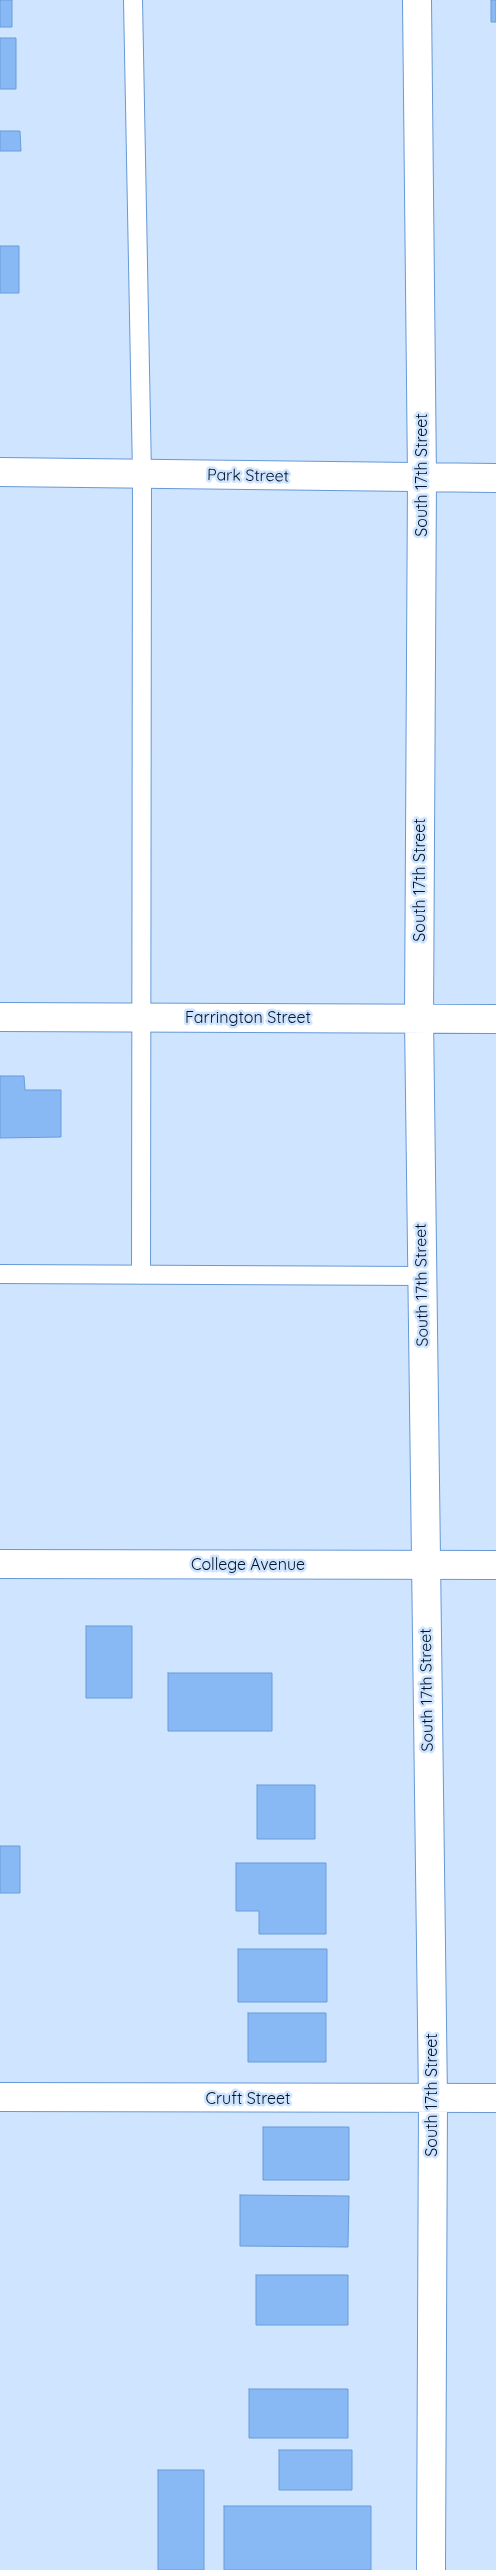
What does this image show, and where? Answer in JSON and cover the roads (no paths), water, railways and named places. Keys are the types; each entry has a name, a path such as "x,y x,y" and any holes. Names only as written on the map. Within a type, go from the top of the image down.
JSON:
{"street":[{"name":"South 17th Street","path":"417,0 422,478 419,1018 433,2100 431,2570"},
{"name":"Park Street","path":"0,472 496,478"},
{"name":"Farrington Street","path":"0,1017 496,1019"},
{"name":"College Avenue","path":"0,1564 496,1565"},
{"name":"Cruft Street","path":"0,2097 433,2100 496,2098"}],"lane":[{"path":"133,0 142,474 141,1275"},
{"path":"0,1274 422,1276"}]}
